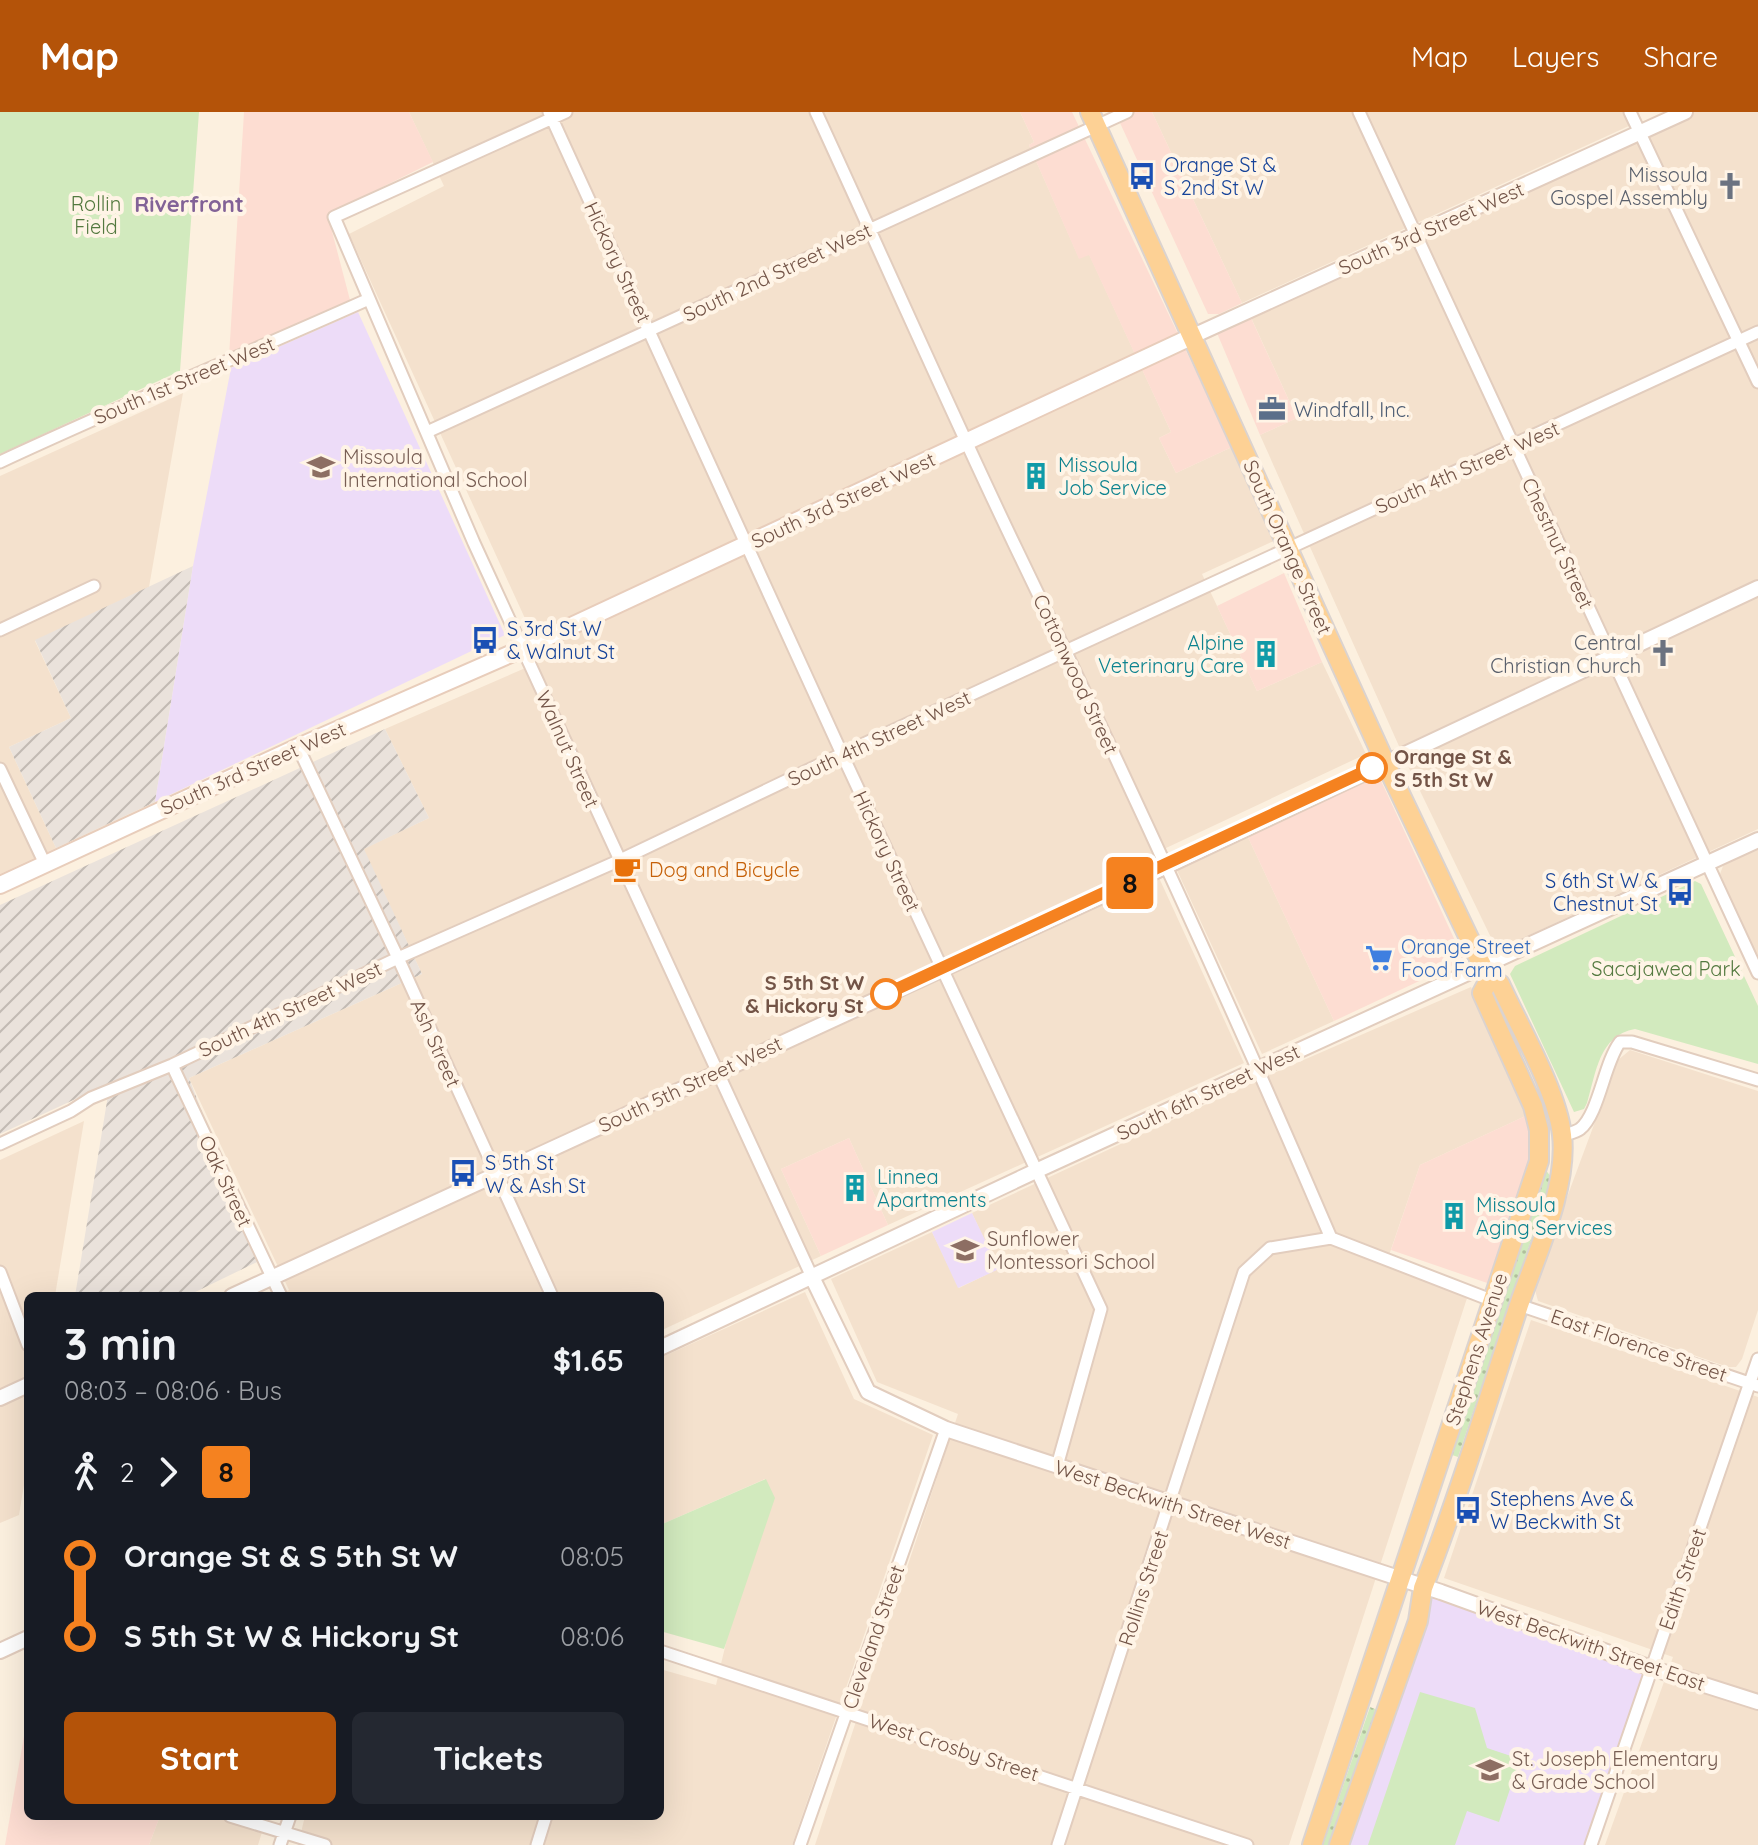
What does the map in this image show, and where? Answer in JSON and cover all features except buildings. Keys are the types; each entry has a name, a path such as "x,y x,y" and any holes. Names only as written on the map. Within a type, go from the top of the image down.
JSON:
{"main road":[{"name":"South Orange Street","path":"1093,119 1385,762 1485,973"},
{"name":"South 3rd Street West","path":"0,885 298,747 522,649 1193,336"},
{"name":"Stephens Avenue","path":"1312,1845 1539,1161 1539,1130 1533,1106 1482,993 1485,973 1500,984 1553,1101 1562,1136 1561,1169 1553,1206 1423,1588 1418,1621 1339,1845"}],"street":[{"path":"550,115 566,112"},
{"name":"Cottonwood Street","path":"816,112 1167,866 1331,1238"},
{"name":"South 2nd Street West","path":"427,432 870,229 1093,119 1127,112"},
{"name":"Chestnut Street","path":"1359,112 1758,973"},
{"path":"1630,112 1758,382"},
{"name":"South 3rd Street West","path":"1193,336 1685,112"},
{"name":"Walnut Street","path":"550,115 334,217 522,649 812,1277"},
{"name":"Hickory Street","path":"550,115 842,754 1101,1309 1057,1466"},
{"name":"South 1st Street West","path":"0,462 369,299"},
{"name":"South 4th Street West","path":"0,1144 71,1111 91,1098 172,1065 398,958 618,861 842,754 1758,332"},
{"path":"0,630 94,586"},
{"name":"South 5th Street West","path":"241,1292 1167,866 1758,588"},
{"name":"Ash Street","path":"298,747 550,1292"},
{"path":"0,769 45,864"},
{"name":"South 6th Street West","path":"664,1346 1259,1069 1485,973 1758,840"},
{"path":"1562,1136 1581,1128 1594,1106 1620,1042 1632,1042 1758,1080"},
{"name":"Oak Street","path":"172,1065 279,1292"},
{"path":"1331,1238 1491,1300"},
{"name":"Rollins Street","path":"1058,1845 1244,1272 1270,1248 1331,1238"},
{"path":"0,1272 24,1335"},
{"name":"West Beckwith Street West","path":"812,1277 868,1392 946,1429 1423,1588"},
{"name":"East Florence Street","path":"1519,1305 1754,1384"},
{"name":"Edith Street","path":"1591,1845 1651,1668 1754,1384 1758,1359"},
{"path":"0,1398 24,1387"},
{"name":"Cleveland Street","path":"800,1845 946,1429"},
{"name":"West Beckwith Street East","path":"1423,1588 1758,1702"},
{"path":"0,1651 24,1640"},
{"name":"West Crosby Street","path":"664,1652 1247,1845"},
{"path":"245,1820 325,1845"},
{"path":"281,1820 285,1831"},
{"path":"280,1845 289,1820"},
{"path":"537,1845 545,1820"}],"shaded area":[{"path":"244,112 409,112 433,162 340,208 329,220 350,300 229,357"},
{"path":"409,112 1020,112 1034,142 1029,145 1079,258 1089,254 1171,432 1159,438 1176,473 1232,447 1276,540 1202,574 1257,691 1322,662 1366,754 1149,856 1244,1063 888,1225 849,1138 781,1169 821,1256 664,1329 664,1292 285,1292 289,1290 189,1078 422,974 363,849 429,818 385,729 544,660 349,234 444,186"},
{"path":"1020,112 1072,112 1232,447 1176,473 1159,438 1171,432 1089,255 1079,259 1029,145 1034,142"},
{"path":"1115,112 1152,112 1242,303 1219,314 1208,314"},
{"path":"1152,112 1624,112 1631,125 1242,303"},
{"path":"1685,112 1758,112 1758,829 1497,950 1407,764 1260,435 1297,418 1248,311"},
{"name":"Missoula International School","path":"358,312 505,635 155,802 193,566 231,368"},
{"path":"1251,318 1297,418 1260,435 1217,333"},
{"path":"183,393 149,587 35,641 71,718 9,747 56,848 0,874 0,476"},
{"path":"193,566 155,802 56,848 9,747 71,718 35,640"},
{"path":"1284,573 1322,662 1257,691 1217,606"},
{"path":"385,729 429,818 364,849 422,974 189,1078 259,1261 195,1292 76,1292 110,1083 0,1134 0,905"},
{"path":"1377,772 1464,960 1334,1021 1246,833"},
{"path":"1246,833 1334,1021 1262,1054 1175,866"},
{"path":"1758,847 1758,960 1720,874 1723,866"},
{"path":"1471,987 1532,1113 1420,1165 1388,1258 1469,1292 1289,1845 815,1845 958,1414 877,1382 831,1279 932,1232 959,1288 998,1269 972,1213 1276,1072"},
{"path":"1630,1050 1758,1091 1758,1310 1742,1359 1736,1367 1728,1367 1538,1301 1534,1286 1618,1060"},
{"path":"1532,1113 1540,1153 1496,1286 1391,1250 1420,1165"},
{"path":"84,1121 56,1292 24,1292 24,1485 19,1515 0,1523 0,1160"},
{"path":"849,1138 888,1225 821,1256 781,1169"},
{"name":"Sunflower Montessori School","path":"972,1213 999,1269 958,1288 932,1232"},
{"path":"805,1292 854,1399 933,1435 792,1845 298,1845 304,1820 664,1820 664,1670 716,1685 765,1479 664,1523 664,1356"},
{"path":"1531,1320 1758,1397 1758,1845 1605,1845 1673,1657 1444,1578"},
{"name":"St. Joseph Elementary & Grade School","path":"1423,1588 1651,1668 1591,1845 1339,1845"},
{"path":"24,1736 24,1820 158,1820 149,1845 5,1845"},
{"path":"158,1820 266,1820 258,1845 149,1845"}],"green space":[{"name":"Rollin Field","path":"0,112 199,112 180,371 0,454"},
{"name":"Sacajawea Park","path":"1695,881 1701,884 1758,1006 1758,1064 1635,1029 1623,1033 1606,1047 1587,1103 1584,1109 1574,1112 1510,974 1515,966"},
{"path":"1545,1169 1551,1177 1546,1196 1458,1457 1449,1454"},
{"path":"766,1479 775,1498 724,1649 664,1632 664,1523"},
{"path":"1420,1692 1475,1708 1487,1748 1520,1759 1499,1822 1467,1811 1455,1845 1368,1845"},
{"path":"1370,1707 1375,1709 1373,1726 1332,1845 1323,1845"}],"bus line":[{"name":"8","path":"886,994 1167,866 1372,768"}],"place":[{"name":"Orange St & S 2nd St W","path":"1142,176"},
{"name":"Missoula Gospel Assembly","path":"1730,186"},
{"name":"Windfall, Inc.","path":"1272,409"},
{"name":"Missoula International School","path":"321,467"},
{"name":"Missoula Job Service","path":"1036,476"},
{"name":"S 3rd St W & Walnut St","path":"485,640"},
{"name":"Central Christian Church","path":"1663,653"},
{"name":"Alpine Veterinary Care","path":"1266,654"},
{"name":"Orange St & S 5th St W","path":"1372,768"},
{"name":"Dog and Bicycle","path":"627,869"},
{"name":"S 6th St W & Chestnut St","path":"1680,892"},
{"name":"Orange Street Food Farm","path":"1379,958"},
{"name":"S 5th St W & Hickory St","path":"886,994"},
{"name":"S 5th St W & Ash St","path":"463,1173"},
{"name":"Linnea Apartments","path":"855,1188"},
{"name":"Missoula Aging Services","path":"1454,1216"},
{"name":"Sunflower Montessori School","path":"965,1250"},
{"name":"Stephens Ave & W Beckwith St","path":"1468,1510"},
{"name":"St. Joseph Elementary & Grade School","path":"1490,1770"}],"district":[{"name":"Riverfront","path":"189,204"}]}
